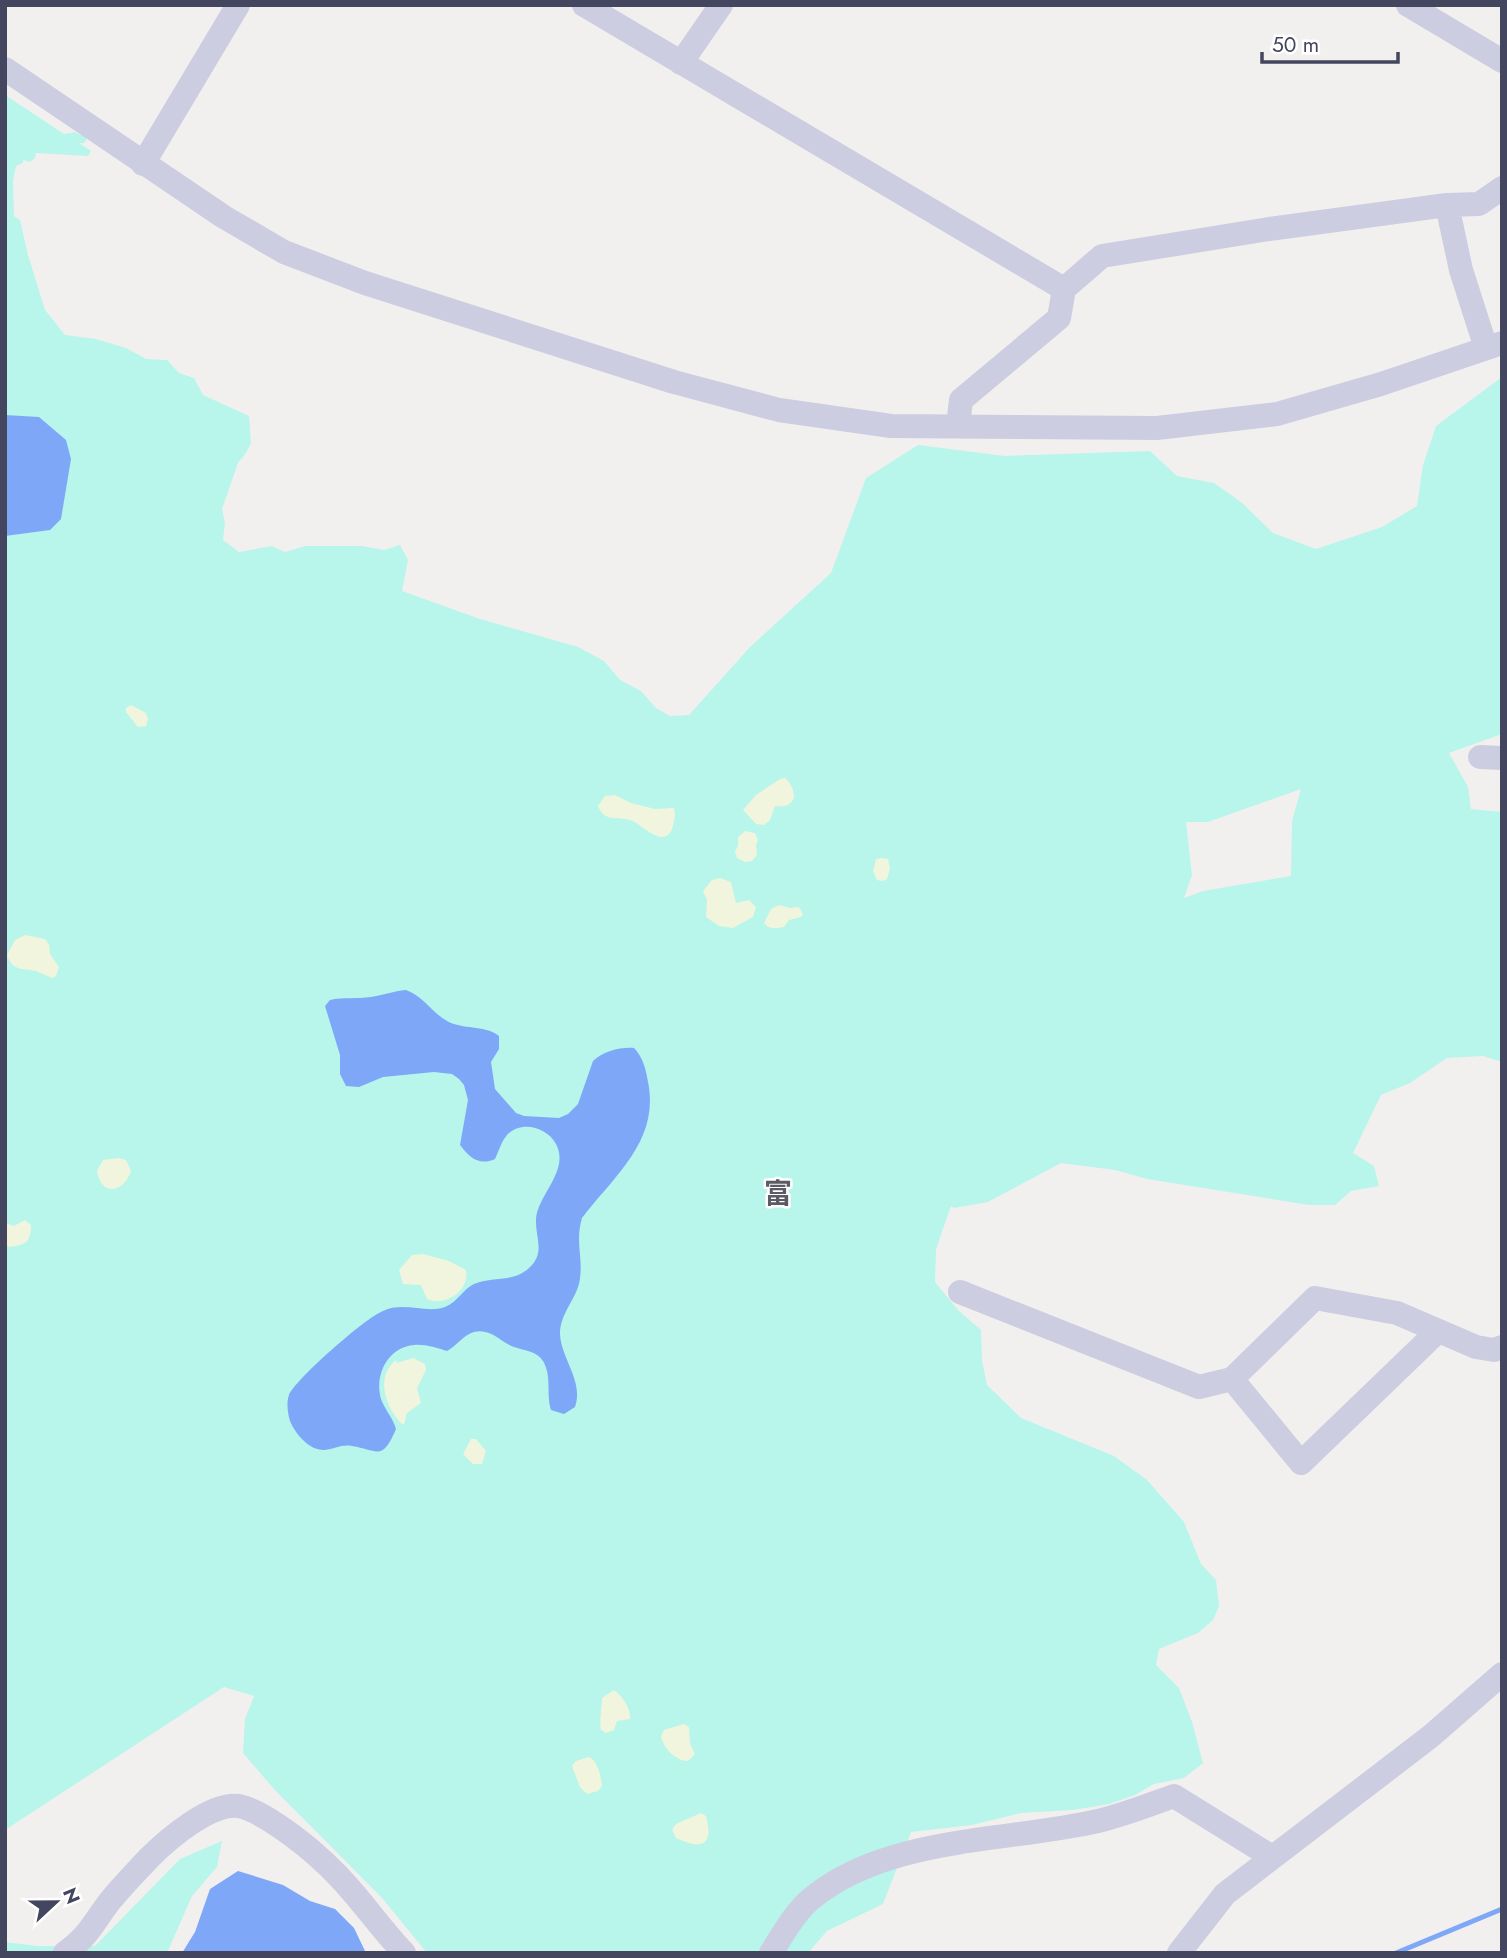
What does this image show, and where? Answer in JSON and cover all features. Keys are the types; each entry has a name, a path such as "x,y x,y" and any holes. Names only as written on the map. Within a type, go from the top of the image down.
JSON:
{"street":[{"path":"143,164 238,5"},
{"path":"584,5 1064,289"},
{"path":"681,63 721,5"},
{"path":"1408,5 1502,61"},
{"path":"5,69 143,164 284,252 365,283 674,382 779,410 891,426 1157,428 1277,414 1381,384 1494,345 1461,270 1447,205"},
{"path":"958,426 961,400 1059,318 1064,289 1102,256 1269,229 1447,205 1479,204 1502,188"},
{"path":"960,1292 1199,1387 1231,1379 1315,1297 1397,1313 1476,1347 1494,1350 1502,1347"},
{"path":"1231,1379 1301,1463 1438,1331"},
{"path":"1179,1953 1225,1894 1430,1736 1502,1674"},
{"path":"771,1953 810,1899 849,1874 874,1864 943,1845 1096,1821 1174,1796 1272,1857"},
{"path":"65,1953 81,1942 109,1903 156,1851 204,1815 238,1806 254,1811 282,1828 320,1860 354,1894 404,1953"}],"shaded area":[{"path":"5,95 64,134 82,134 87,139 84,143 79,143 91,151 88,156 36,153 30,162 23,160 23,163 16,166 13,181 14,216 20,220 45,310 65,335 96,339 126,348 146,359 167,360 179,373 194,378 203,395 249,416 251,443 238,463 222,509 225,523 223,540 239,552 272,546 285,552 305,546 362,546 384,550 400,545 408,560 402,591 480,619 578,647 604,661 620,680 641,691 656,708 670,716 689,715 750,647 831,573 866,478 918,445 1005,456 1150,451 1177,476 1214,483 1241,502 1273,533 1316,549 1382,527 1417,506 1423,465 1436,426 1502,377 1502,734 1449,753 1468,787 1471,809 1502,812 1502,1062 1483,1056 1447,1058 1410,1083 1381,1095 1353,1153 1374,1166 1379,1186 1351,1191 1335,1205 1309,1205 1147,1179 1115,1170 1061,1163 988,1202 954,1208 951,1206 936,1249 935,1282 958,1310 981,1330 982,1361 987,1385 1021,1418 1114,1456 1147,1480 1184,1522 1201,1564 1216,1580 1219,1606 1213,1620 1198,1633 1159,1649 1156,1665 1179,1688 1203,1763 1184,1778 1154,1784 1135,1795 1109,1804 1073,1810 1021,1813 972,1825 911,1832 883,1904 827,1931 808,1953 427,1953 382,1898 274,1789 243,1753 245,1719 254,1696 224,1687 5,1830","holes":["1301,789 1292,821 1291,876 1203,891 1184,898 1192,875 1186,822 1208,822"]},
{"path":"222,1841 217,1867 192,1896 167,1953 5,1953 5,1942 37,1946 95,1946 180,1859"}],"sand":[{"path":"131,705 146,713 146,726 138,727 126,712 126,708"},
{"path":"785,778 792,788 793,800 786,806 775,806 770,820 764,825 756,824 743,810 756,795"},
{"path":"615,795 631,803 655,809 674,808 675,816 668,835 658,836 630,820 604,815 598,806 605,796"},
{"path":"745,831 755,833 758,840 757,855 752,861 745,862 737,858 735,851 738,837"},
{"path":"876,859 888,859 890,869 887,879 882,881 877,880 873,871"},
{"path":"720,878 731,882 736,903 749,900 756,907 753,917 733,928 719,926 706,917 707,900 703,891 712,880"},
{"path":"779,905 799,907 803,914 789,920 784,927 768,927 764,923 771,909"},
{"path":"25,935 45,939 49,944 50,954 59,967 56,976 52,978 12,964 7,955 15,940"},
{"path":"103,1160 126,1160 131,1171 118,1188 107,1188 99,1179 97,1171"},
{"path":"25,1220 31,1225 28,1240 9,1247 5,1244 5,1223 14,1226"},
{"path":"423,1254 449,1261 466,1270 464,1284 455,1295 442,1301 434,1301 427,1299 421,1285 403,1284 399,1270 412,1255"},
{"path":"413,1358 425,1364 426,1370 417,1388 421,1403 407,1413 402,1424 387,1401 384,1383 396,1360 397,1363"},
{"path":"471,1439 476,1439 486,1451 482,1464 473,1464 463,1454"},
{"path":"614,1690 625,1703 630,1719 617,1721 614,1730 606,1733 600,1727 602,1698"},
{"path":"684,1724 689,1727 690,1744 695,1754 688,1761 671,1753 661,1736 664,1730"},
{"path":"589,1757 597,1766 602,1786 598,1791 587,1794 580,1787 572,1766 576,1761"},
{"path":"701,1813 706,1816 708,1826 704,1843 693,1844 676,1838 672,1830 676,1824"}],"water":[{"path":"5,415 39,417 66,440 71,459 61,519 50,530 5,536"},
{"path":"406,990 451,1023 489,1031 499,1036 499,1049 491,1062 495,1089 516,1113 524,1116 559,1118 568,1114 578,1104 593,1061 612,1050 634,1048 642,1060 647,1077 650,1103 647,1122 632,1156 582,1218 579,1234 579,1285 563,1319 560,1334 577,1388 575,1407 564,1414 551,1410 546,1367 537,1355 509,1345 485,1332 474,1332 447,1351 414,1345 397,1351 390,1357 382,1372 379,1390 396,1429 383,1450 341,1446 319,1450 304,1441 290,1421 288,1401 294,1387 347,1336 383,1311 399,1307 445,1307 474,1284 516,1276 529,1268 538,1251 538,1210 559,1164 559,1154 552,1138 540,1130 526,1127 513,1130 507,1135 495,1159 484,1162 471,1157 460,1145 468,1100 464,1085 452,1074 434,1072 383,1077 359,1087 346,1086 340,1074 340,1055 325,1006 330,1000 371,997"},
{"path":"238,1871 283,1885 310,1901 335,1909 354,1928 366,1953 182,1953 195,1932 210,1889"}],"waterway":[{"path":"1396,1953 1502,1909"}],"district":[{"name":"富","path":"778,1193"}]}
